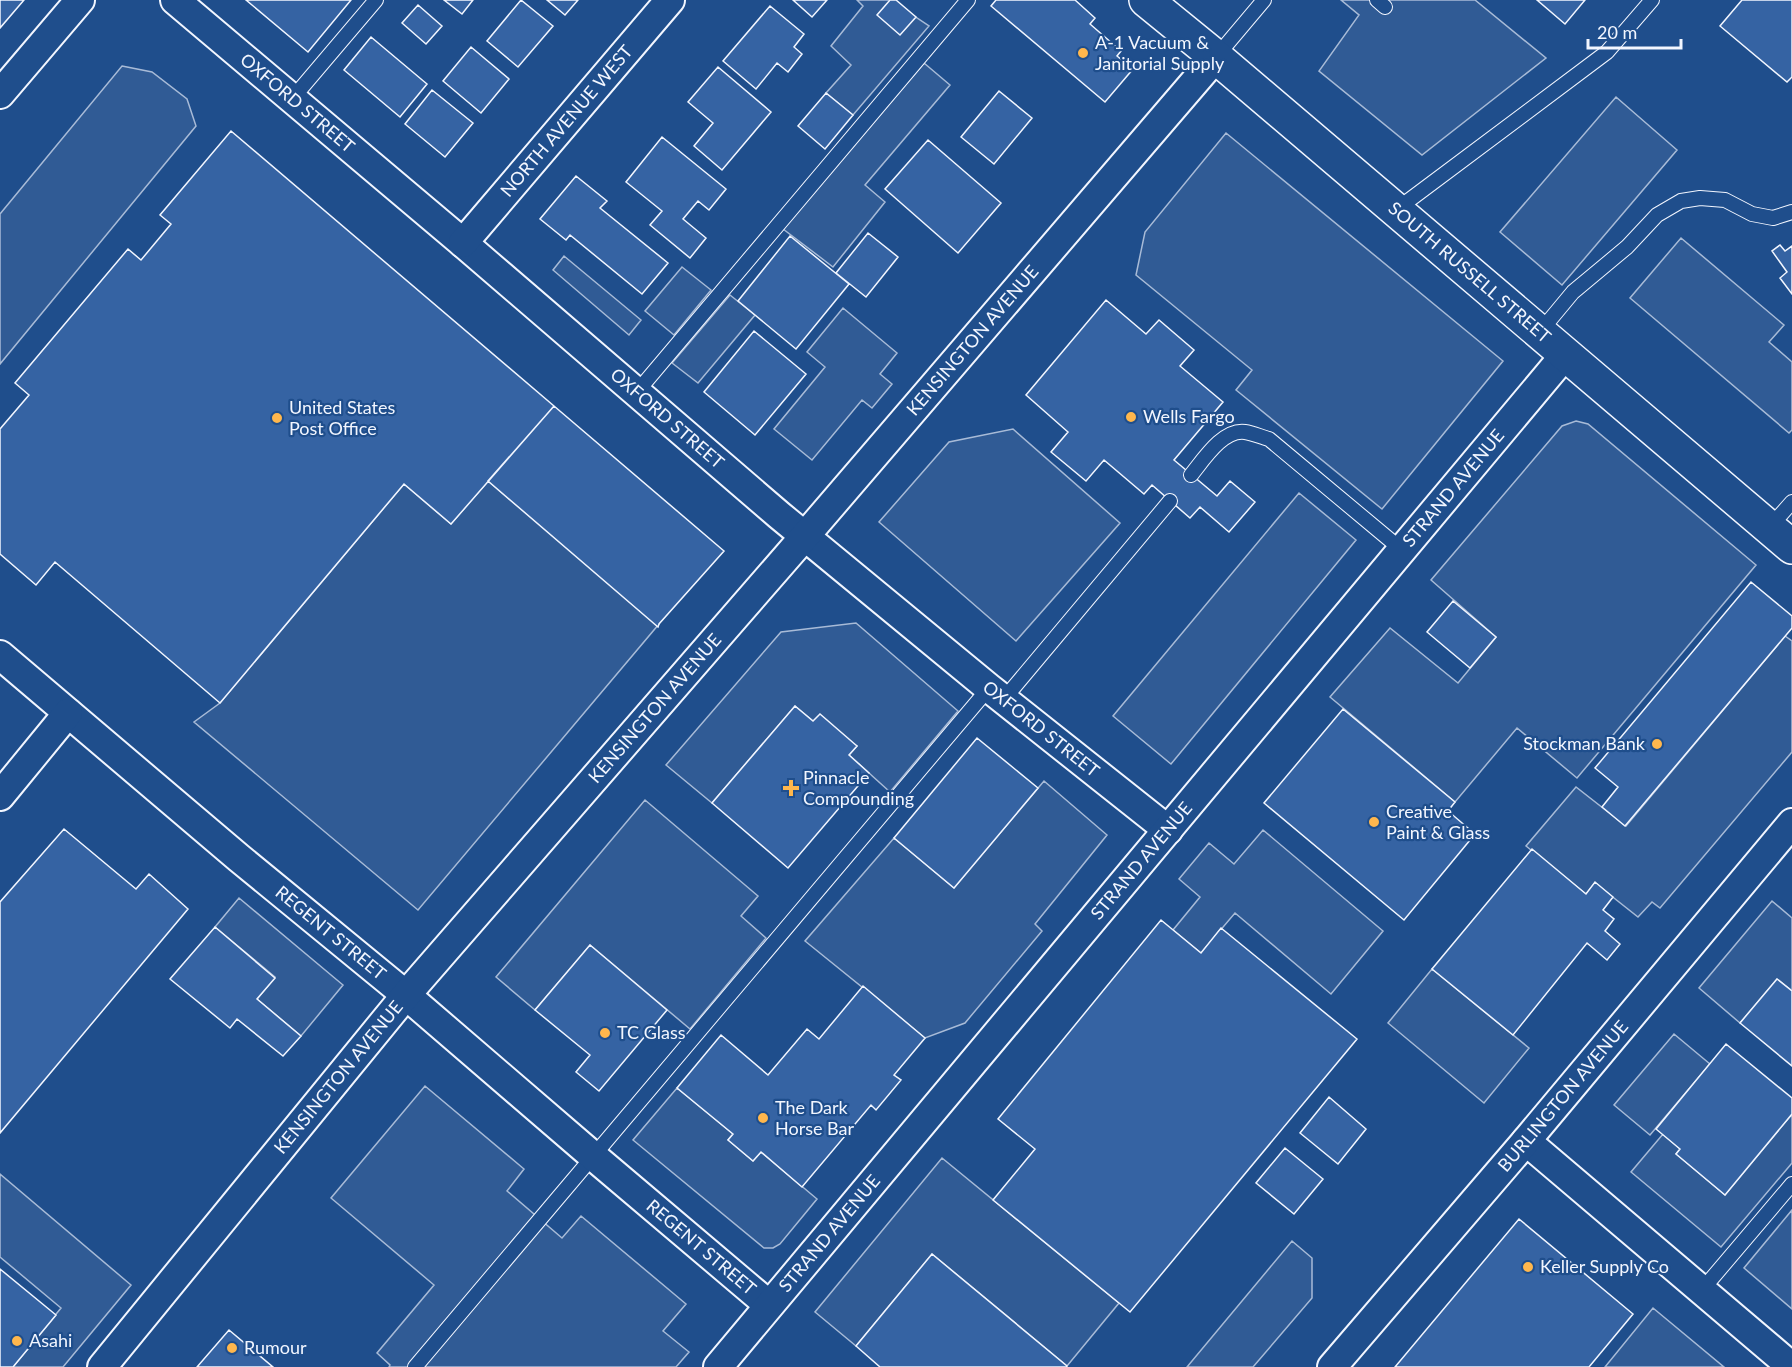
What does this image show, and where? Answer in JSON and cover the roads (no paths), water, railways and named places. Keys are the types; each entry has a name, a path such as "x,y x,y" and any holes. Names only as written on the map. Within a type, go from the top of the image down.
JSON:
{"main road":[{"name":"SOUTH RUSSELL STREET","path":"1146,0 1781,538"}],"street":[{"path":"0,94 80,0"},
{"name":"OXFORD STREET","path":"175,0 805,536 996,694 1168,830"},
{"name":"NORTH AVENUE WEST","path":"463,243 670,0"},
{"name":"KENSINGTON AVENUE","path":"102,1367 406,995 805,536 1216,57"},
{"name":"STRAND AVENUE","path":"718,1367 1565,355"},
{"name":"REGENT STREET","path":"0,655 239,858 406,995 770,1305"},
{"path":"0,796 68,713"},
{"name":"BURLINGTON AVENUE","path":"1332,1367 1526,1141 1792,823"},
{"path":"1526,1141 1792,1367"}],"lane":[{"path":"292,99 376,0"},
{"path":"636,393 968,0"},
{"path":"1216,57 1264,0"},
{"path":"1396,210 1607,52 1652,0"},
{"path":"1539,333 1573,292 1627,247 1657,215 1681,201 1700,198 1725,200 1752,214 1773,218 1792,212"},
{"path":"1191,475 1230,434 1244,432 1269,439 1402,550"},
{"path":"415,1367 593,1156 996,694 1170,501"},
{"path":"1781,538 1792,502"},
{"path":"1702,1290 1792,1185"}],"place":[{"name":"A-1 Vacuum & Janitorial Supply","path":"1083,53"},
{"name":"Wells Fargo","path":"1131,417"},
{"name":"United States Post Office","path":"277,418"},
{"name":"Stockman Bank","path":"1657,744"},
{"name":"Pinnacle Compounding","path":"791,788"},
{"name":"Creative Paint & Glass","path":"1374,822"},
{"name":"TC Glass","path":"605,1033"},
{"name":"The Dark Horse Bar","path":"763,1118"},
{"name":"Keller Supply Co","path":"1528,1267"},
{"name":"Asahi","path":"17,1341"},
{"name":"Rumour","path":"232,1348"}]}
